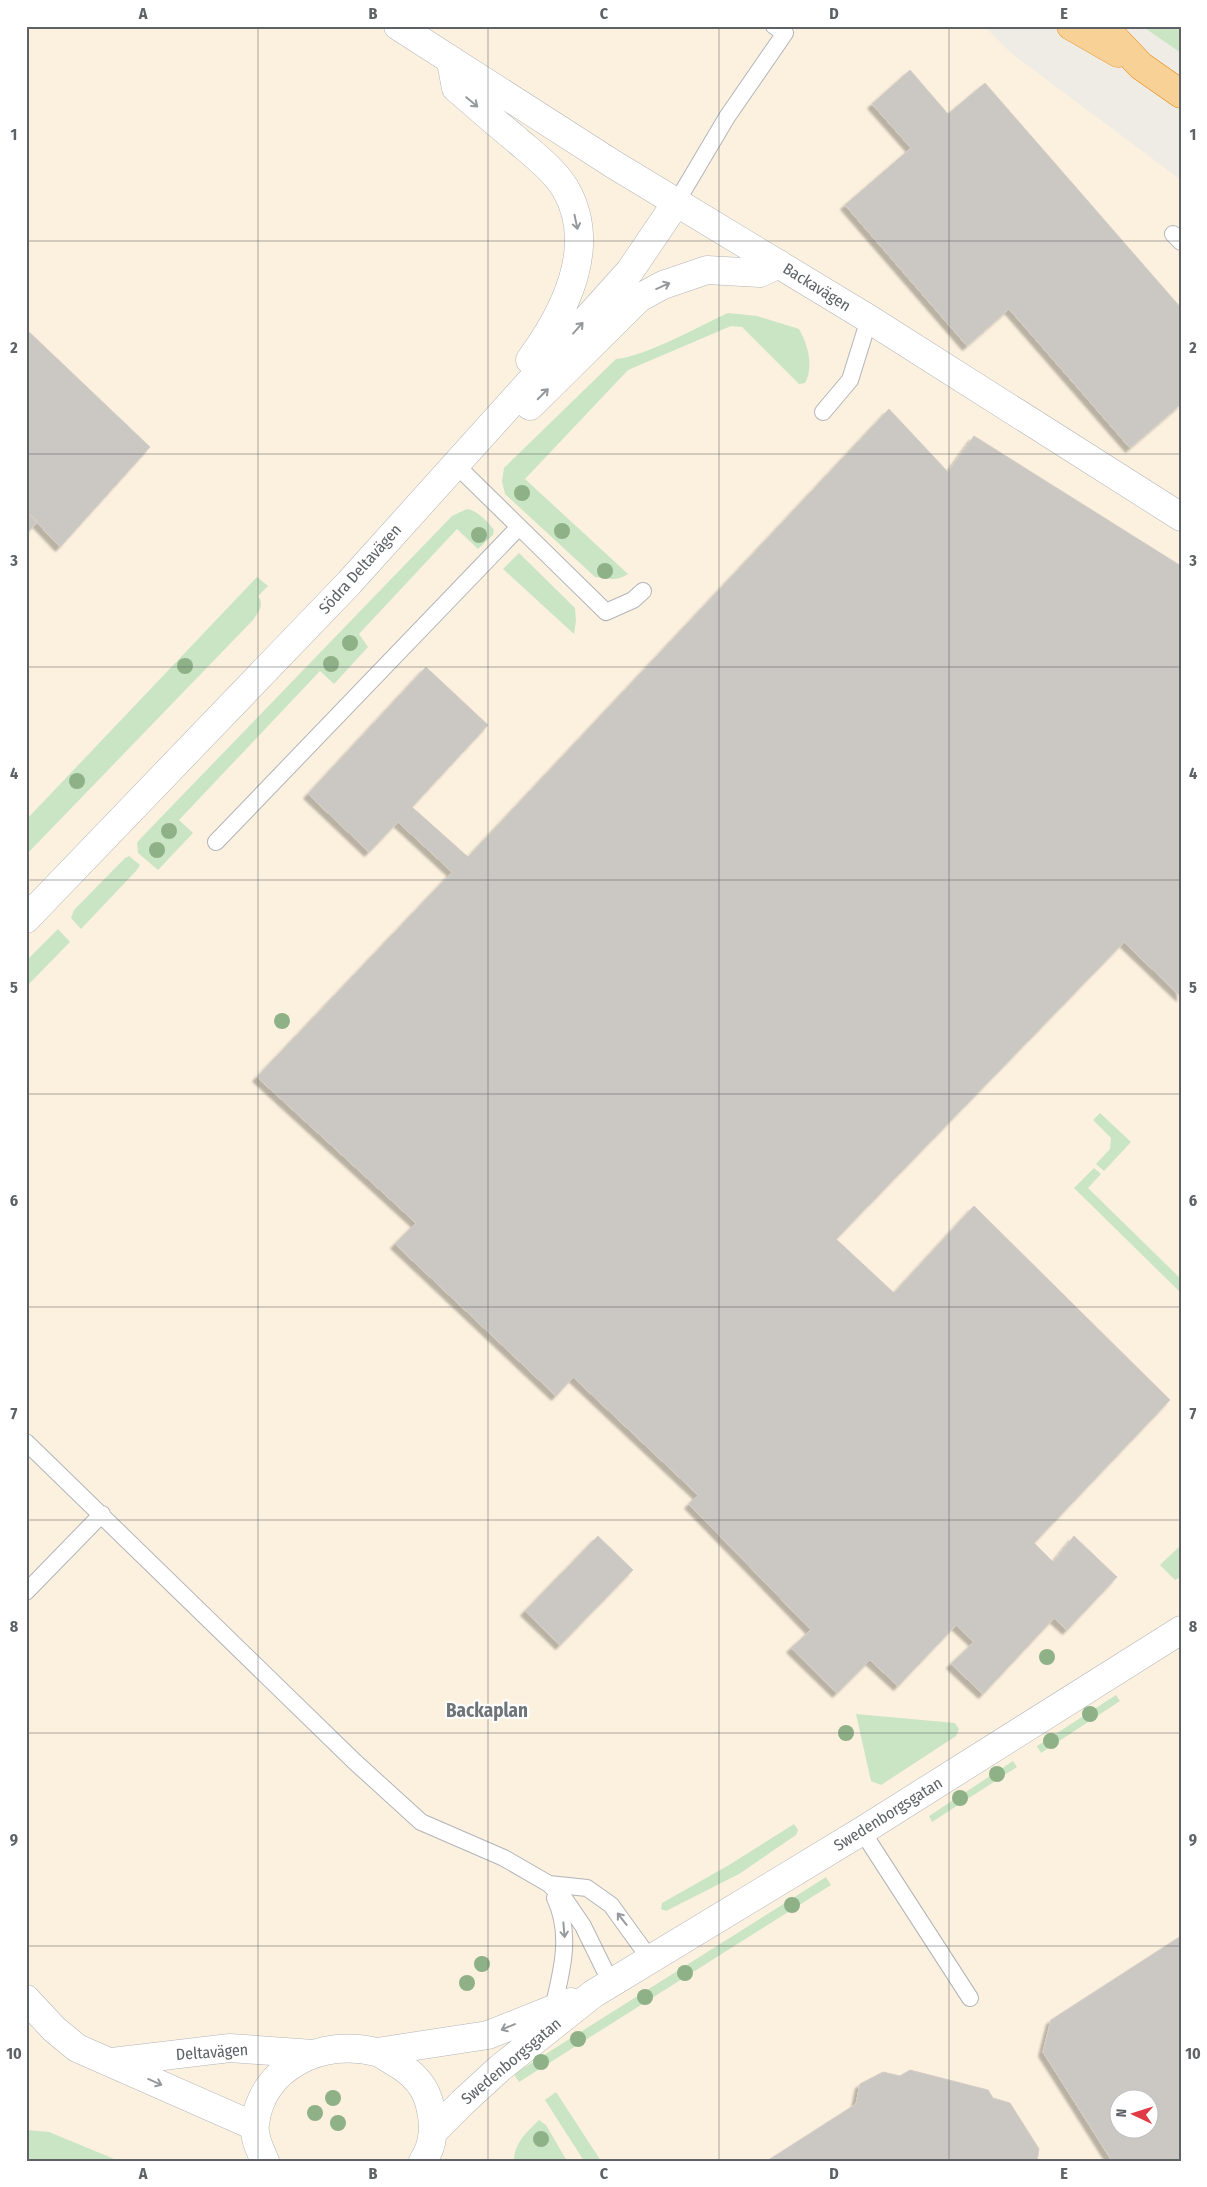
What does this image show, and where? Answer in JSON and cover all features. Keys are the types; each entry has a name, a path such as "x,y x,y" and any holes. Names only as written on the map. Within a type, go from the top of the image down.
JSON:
{"highway":[{"path":"1070,26 1141,66 1181,94"},
{"path":"1103,26 1141,66"}],"street":[{"name":"Backavägen","path":"398,26 676,203 869,319 1181,516"},
{"path":"452,62 456,88 542,162 564,187 571,203 579,237 574,278 562,309 547,337 474,442"},
{"name":"Södra Deltavägen","path":"26,919 349,584 474,442 630,271 676,203"},
{"path":"474,442 533,404 640,298 663,285 707,270 760,273 779,264"},
{"name":"Swedenborgsgatan","path":"432,2152 462,2102 500,2068 602,1988 862,1831 1181,1630"},
{"name":"Swedenborgsgatan","path":"254,2126 261,2102 273,2080 287,2067 313,2054 336,2050 377,2052 488,2036 602,1988"},
{"name":"Deltavägen","path":"26,1999 54,2029 77,2048 254,2126"},
{"name":"Deltavägen","path":"111,2062 230,2048 313,2054"},
{"name":"Swedenborgsgatan","path":"377,2052 410,2072 420,2082 428,2096 432,2114 432,2152"},
{"path":"254,2126 258,2146 265,2161"}],"lane":[{"path":"676,203 727,117 785,33 774,26"},
{"path":"823,412 850,380 869,319"},
{"path":"455,464 606,612 633,600 643,591"},
{"path":"216,842 519,527"},
{"path":"26,1442 355,1762 421,1822 504,1858 549,1884 566,1901 583,1926 602,1988"},
{"path":"26,1592 102,1514"},
{"path":"862,1831 970,1998"},
{"path":"549,1884 588,1888 611,1905 650,1960"},
{"path":"549,1884 562,1914 565,1940 562,1970 553,2008"}],"shaded area":[{"path":"26,26 984,26 1011,53 1181,180 1181,2161 119,2161 49,2132 26,2130"}],"green space":[{"path":"1142,26 1181,26 1181,53"},
{"path":"728,313 757,316 799,329 809,356 809,370 805,383 799,384 742,327 731,326 628,370 525,479 628,574 616,579 595,577 505,494 502,481 504,468 616,359 642,353 657,347"},
{"path":"467,509 479,514 485,520 494,530 493,535 478,549 457,529 359,634 368,647 334,684 320,671 179,820 193,833 158,870 138,853 137,843 141,838 452,516"},
{"path":"519,553 575,608 574,634 503,569"},
{"path":"257,577 268,586 258,596 261,605 253,620 26,855 26,820"},
{"path":"129,856 140,865 81,929 71,918 74,910"},
{"path":"58,929 70,942 26,987 26,961"},
{"path":"1100,1113 1131,1142 1104,1171 1096,1164 1110,1149 1111,1138 1093,1120"},
{"path":"1094,1168 1101,1174 1088,1188 1181,1279 1181,1293 1074,1188"},
{"path":"1181,1545 1181,1577 1175,1580 1160,1565"},
{"path":"1116,1695 1120,1701 1041,1753 1037,1746"},
{"path":"856,1714 955,1723 959,1729 956,1736 881,1785 871,1781"},
{"path":"1013,1761 1017,1767 932,1822 929,1816"},
{"path":"794,1824 798,1830 796,1835 739,1874 666,1911 661,1909 662,1903 729,1865"},
{"path":"826,1877 831,1885 519,2082 514,2074"},
{"path":"556,2092 601,2161 584,2161 545,2100"},
{"path":"539,2120 546,2125 567,2161 514,2161 519,2143"},
{"path":"26,2130 49,2132 119,2161 26,2161"}],"building":[{"path":"910,70 948,114 985,83 1181,308 1181,404 1130,448 1009,309 967,346 845,205 911,148 872,104"},
{"path":"26,329 150,447 60,547 26,511"},
{"path":"889,409 948,472 974,436 1181,566 1181,997 1124,942 836,1239 894,1293 974,1206 1170,1400 1034,1543 1053,1562 1074,1536 1117,1577 1067,1630 1054,1618 983,1694 951,1664 974,1642 956,1625 898,1686 870,1660 837,1693 791,1648 811,1630 689,1504 698,1495 573,1377 556,1396 395,1244 416,1223 257,1077 452,872 398,822 369,852 308,794 426,667 488,725 412,807 468,857"},
{"path":"26,511 38,521 26,534"},
{"path":"598,1536 633,1570 560,1645 525,1611"},
{"path":"1181,1936 1181,2161 1112,2161 1043,2052 1051,2020"},
{"path":"910,2070 988,2090 993,2098 1010,2103 1039,2149 1037,2161 767,2161 856,2104 860,2084 883,2072 900,2076"}],"district":[{"name":"Backaplan","path":"487,1710"}]}
